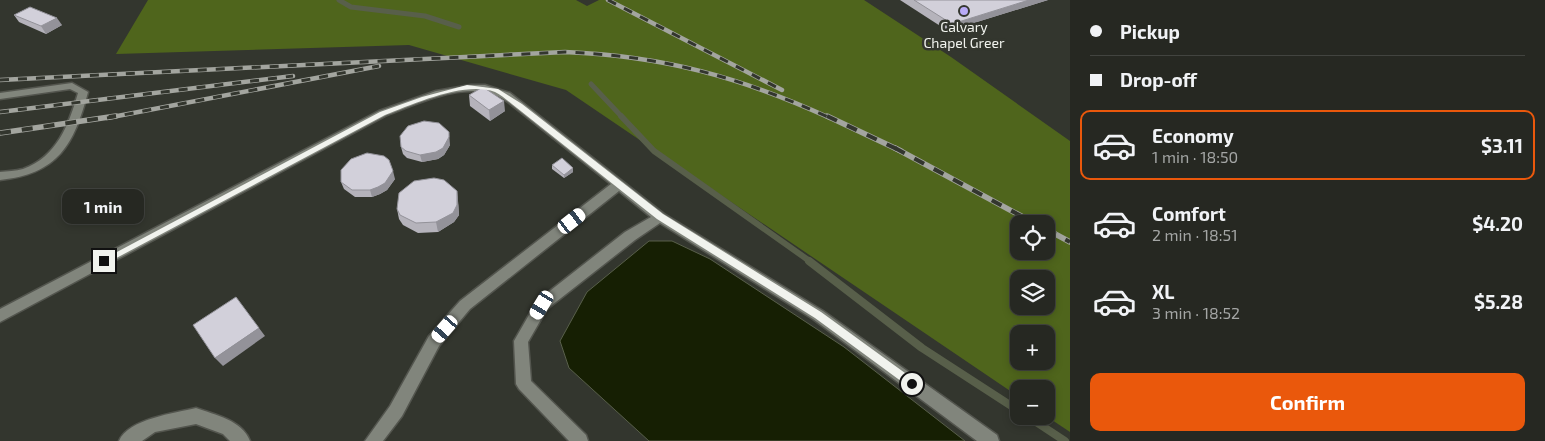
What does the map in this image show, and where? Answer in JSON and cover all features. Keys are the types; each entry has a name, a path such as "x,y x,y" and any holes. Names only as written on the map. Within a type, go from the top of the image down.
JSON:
{"lane":[{"path":"0,96 72,86 83,92 68,137 55,155 27,172 0,176"},
{"path":"0,316 383,113 424,98 467,88 496,90 520,106 618,185 660,216 818,315 991,441"},
{"path":"374,441 396,411 434,341 465,305 618,185"},
{"path":"580,441 524,384 521,341 542,305 630,236 660,216"},
{"path":"127,441 152,425 196,416 228,428 242,441"}],"green space":[{"path":"148,0 576,0 587,6 599,0 864,0 951,57 1070,141 1070,432 1055,422 1055,380 1010,380 1010,391 566,90 409,45 116,54"}],"shaded area":[{"path":"649,241 672,241 710,259 844,347 965,441 649,441 569,368 560,341 587,292"}],"building":[{"name":"Calvary Chapel Greer","path":"914,0 1029,0 952,24"},
{"path":"30,7 57,18 41,26 14,15"},
{"path":"483,87 504,101 489,110 469,95"},
{"path":"424,121 439,123 449,132 449,137 443,148 436,152 420,155 406,151 401,147 400,136 408,126"},
{"path":"367,153 384,156 389,160 393,171 385,183 378,187 370,190 352,190 341,182 341,170 351,159"},
{"path":"562,158 573,168 564,175 552,165"},
{"path":"434,178 444,180 457,191 457,205 453,213 436,222 416,223 400,215 397,209 399,193 414,181"},
{"path":"236,297 259,328 215,358 193,325"}],"waterway":[{"path":"339,0 351,7 425,16 459,27"},
{"path":"591,84 623,118"},
{"path":"621,116 654,151 811,262"},
{"path":"809,261 922,348 1010,405"},
{"path":"1041,425 1065,441"}],"railway":[{"path":"608,0 782,90"},
{"path":"0,80 565,52 636,58 701,71 765,91 830,118"},
{"path":"107,118 379,66"},
{"path":"0,112 293,76"},
{"path":"0,133 116,116"},
{"path":"827,116 897,149"},
{"path":"897,149 1019,215"},
{"path":"1055,234 1070,242"}],"place":[{"name":"Calvary Chapel Greer","path":"964,11"}],"route":[{"path":"104,261 383,113 424,98 467,88 496,90 520,106 618,185 660,216 818,315 912,384"}]}
